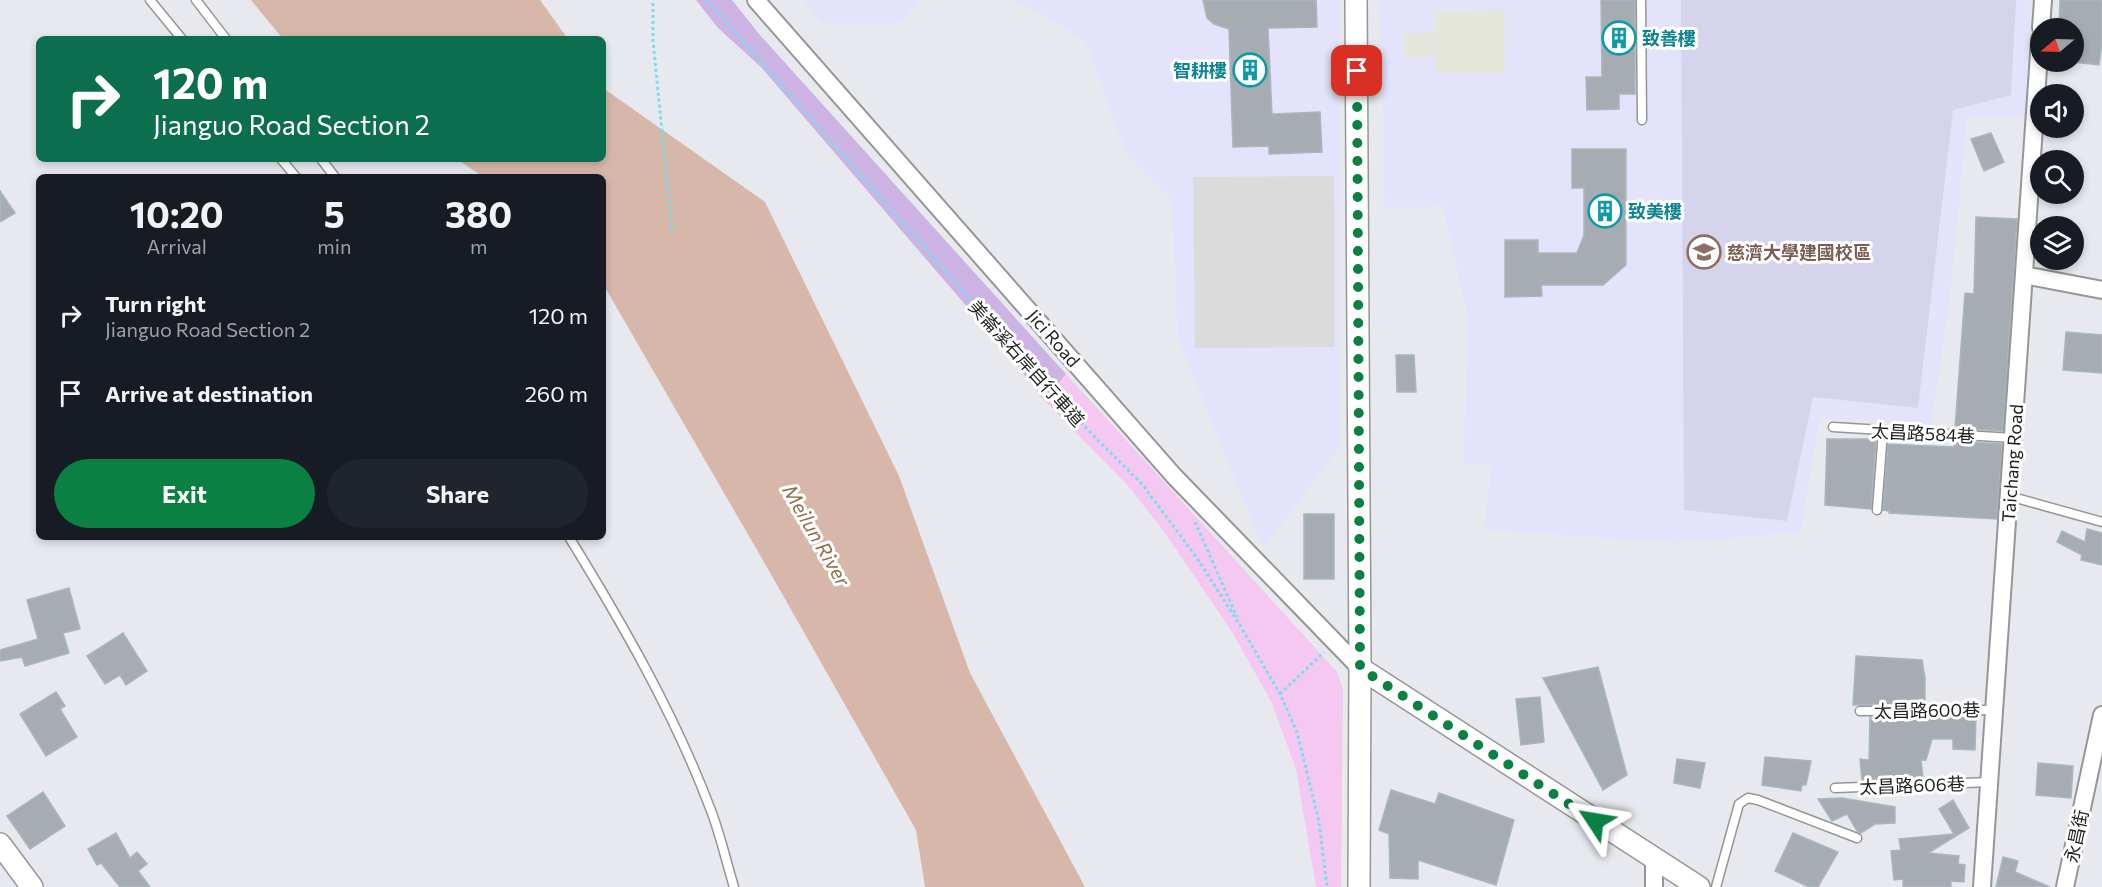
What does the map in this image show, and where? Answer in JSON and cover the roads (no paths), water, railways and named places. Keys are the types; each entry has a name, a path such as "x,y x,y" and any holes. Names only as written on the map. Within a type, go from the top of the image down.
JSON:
{"street":[{"name":"Jici Road","path":"756,0 1196,499 1360,668"},
{"path":"1356,0 1359,887"},
{"path":"2042,18 2043,0"},
{"name":"Taichang Road","path":"1982,887 2038,72"},
{"path":"2024,275 2102,290"},
{"path":"1360,668 1699,887"},
{"name":"永昌街","path":"2065,887 2102,715"},
{"path":"0,844 32,887"},
{"path":"1654,860 1654,887"}],"lane":[{"path":"150,0 180,36"},
{"path":"196,0 224,36"},
{"path":"1641,0 1642,120"},
{"path":"284,162 294,174"},
{"path":"323,162 333,174"},
{"name":"太昌路584巷","path":"1833,427 2014,438"},
{"path":"1877,510 1883,431"},
{"path":"2009,496 2102,522"},
{"path":"571,540 604,593 669,714 711,810 734,887"},
{"name":"太昌路600巷","path":"1860,711 1995,710"},
{"name":"太昌路606巷","path":"1835,788 1990,782"},
{"path":"1716,887 1739,804 1748,798 1857,838"}],"water":[{"path":"251,0 540,0 566,36 281,36"},
{"name":"Meilun River","path":"606,90 765,202 899,476 970,673 1085,887 925,887 916,830 606,289 606,174 479,174 461,162 606,162"}],"place":[{"name":"致善樓","path":"1619,38"},
{"name":"智耕樓","path":"1250,70"},
{"name":"致美樓","path":"1605,211"},
{"name":"慈濟大學建國校區","path":"1704,252"}]}
